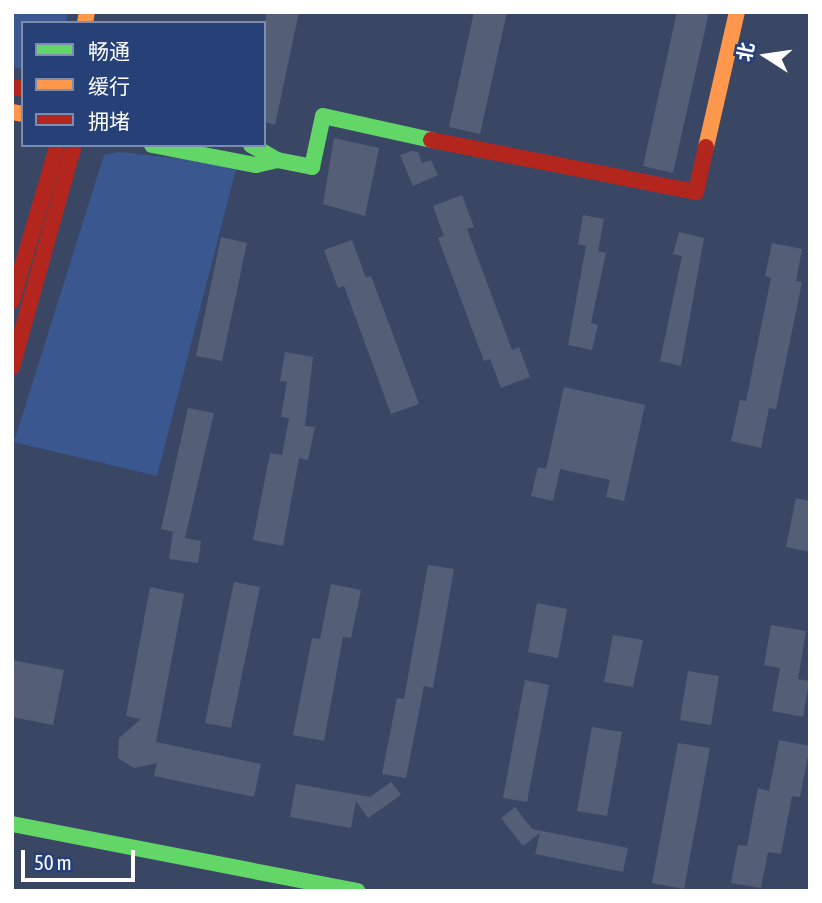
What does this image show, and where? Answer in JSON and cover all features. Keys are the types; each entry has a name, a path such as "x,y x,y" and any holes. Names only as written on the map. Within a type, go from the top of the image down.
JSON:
{"street":[{"path":"254,147 277,160 312,167 323,116 549,166 696,192 737,12"},
{"path":"12,301 56,147"},
{"path":"12,367 73,147"},
{"path":"162,147 256,165 277,160"},
{"path":"12,824 358,891"}],"shaded area":[{"path":"12,12 68,12 66,21 21,21 21,69 12,67"},
{"path":"119,152 237,165 157,476 14,442 104,155"}],"building":[{"path":"266,12 299,12 275,125 266,123"},
{"path":"474,12 507,12 480,134 449,127"},
{"path":"677,12 709,12 673,173 643,166"},
{"path":"334,138 379,148 365,216 323,204"},
{"path":"411,151 418,152 422,163 431,160 438,175 413,186 400,155"},
{"path":"462,195 474,227 467,229 512,350 519,347 530,377 501,388 490,359 484,361 438,238 444,236 433,206"},
{"path":"583,215 604,219 598,251 606,253 591,323 598,325 592,350 568,345 586,246 578,244"},
{"path":"679,232 704,238 681,366 660,361 682,256 673,254"},
{"path":"221,237 247,243 222,361 196,356"},
{"path":"352,240 366,278 371,276 419,404 391,414 344,286 338,288 324,250"},
{"path":"772,243 802,249 796,281 802,282 776,409 769,408 761,448 731,441 740,400 746,401 771,278 765,276"},
{"path":"285,352 313,357 305,426 315,427 308,460 299,458 283,546 253,540 270,453 282,455 289,418 281,417 287,382 280,381"},
{"path":"564,387 645,405 624,501 606,497 610,480 560,469 553,501 531,496 538,467 546,469"},
{"path":"188,408 214,413 185,538 201,541 198,563 169,559 173,532 161,529"},
{"path":"796,498 810,501 810,552 786,547"},
{"path":"428,565 454,569 433,688 424,686 406,778 382,774 397,698 404,699"},
{"path":"234,582 260,587 231,728 205,723"},
{"path":"331,584 361,590 351,638 343,637 324,741 293,735 312,638 320,639"},
{"path":"150,587 184,594 156,742 261,764 254,797 154,776 157,763 134,768 118,758 119,738 141,719 126,716"},
{"path":"537,603 567,609 558,658 528,652"},
{"path":"771,625 806,631 798,679 809,681 803,717 772,711 780,668 764,665"},
{"path":"613,635 643,640 633,687 604,682"},
{"path":"12,660 64,670 53,725 12,717"},
{"path":"688,671 719,676 711,725 680,720"},
{"path":"525,680 549,685 527,802 503,798"},
{"path":"592,727 622,732 607,816 577,811"},
{"path":"779,740 810,746 800,797 792,796 781,854 768,852 761,888 731,883 738,845 747,846 758,788 769,791"},
{"path":"678,743 710,748 684,889 652,883"},
{"path":"391,782 401,795 368,818 356,801 351,828 290,817 296,784 370,797"},
{"path":"515,807 532,829 628,848 623,872 535,854 540,833 523,846 501,818"}],"traffic: fast":[{"path":"162,147 256,165 277,160 312,167 323,116 431,140"},
{"path":"254,147 277,160"},
{"path":"12,824 358,891"}],"traffic: slow":[{"path":"85,21 87,12"},
{"path":"706,147 737,12"},
{"path":"12,112 21,114"}],"traffic: jam":[{"path":"12,87 21,89"},
{"path":"431,140 696,192 706,147"},
{"path":"12,367 73,147"},
{"path":"12,301 56,151"}]}
